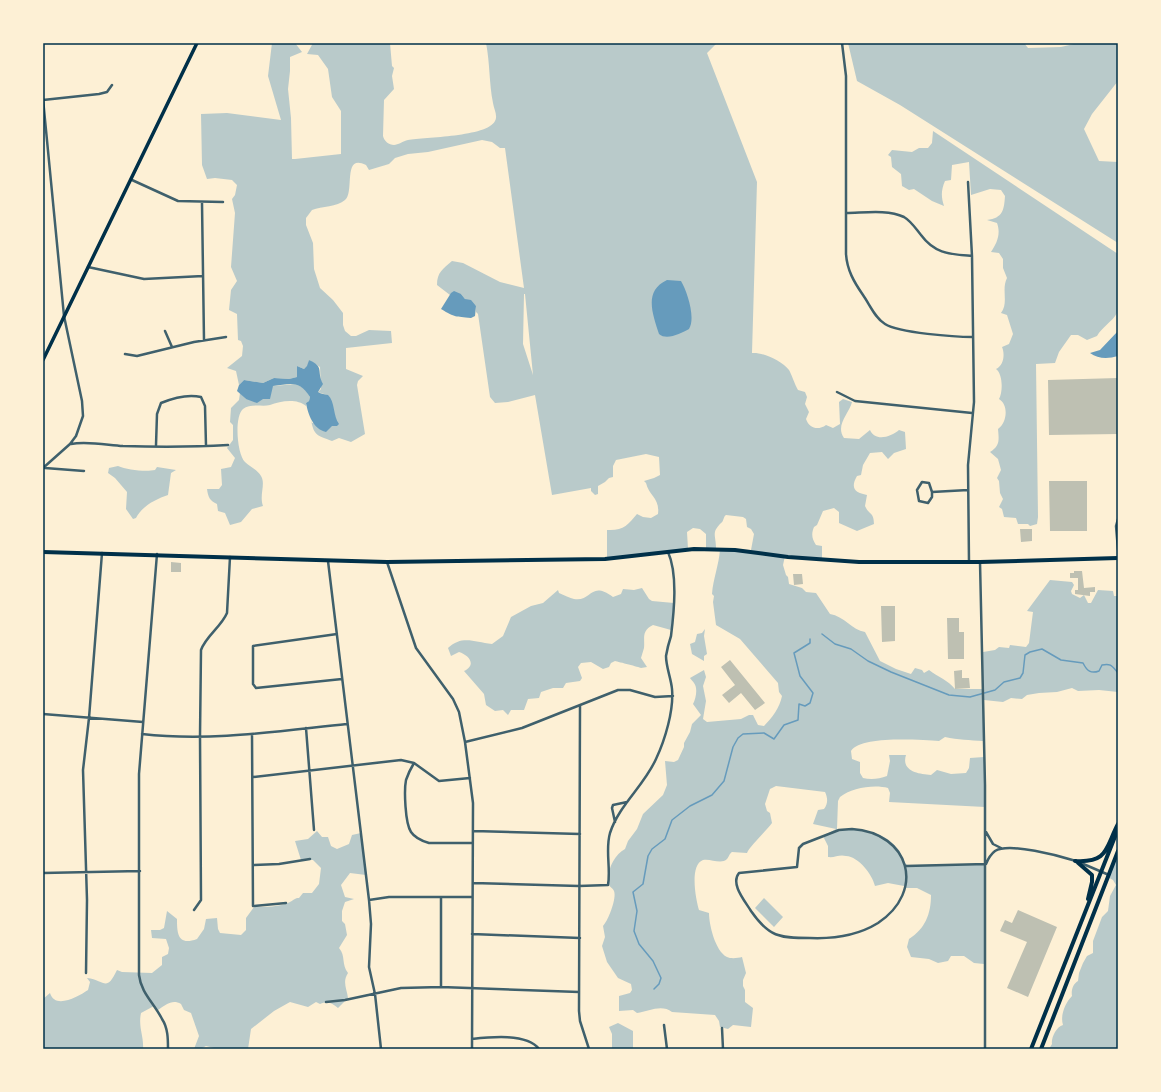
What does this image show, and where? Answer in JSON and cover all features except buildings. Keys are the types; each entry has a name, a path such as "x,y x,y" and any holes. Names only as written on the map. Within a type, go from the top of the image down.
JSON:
{"main road":[{"path":"43,360 132,180 197,43"},
{"path":"43,552 102,552 387,562 605,559 694,549 735,550 788,557 836,561 980,562 1118,558"},
{"path":"1075,861 1091,861 1102,857 1118,824"},
{"path":"1031,1049 1118,828"},
{"path":"1041,1049 1118,851"},
{"path":"1075,861 1092,875 1092,882 1085,913"}],"street":[{"path":"842,43 846,70 846,254 848,268 858,287 881,321 891,327 902,330 973,337"},
{"path":"44,468 70,444 81,425 83,409 64,316 43,99 99,94 107,92 112,85"},
{"path":"132,180 178,202 223,202"},
{"path":"968,182 972,256 974,402 968,448 969,562"},
{"path":"202,203 204,340"},
{"path":"846,213 898,215 909,221 930,245 939,252 972,256"},
{"path":"88,267 144,279 203,276"},
{"path":"165,331 172,347"},
{"path":"125,354 137,356 204,340 226,337"},
{"path":"837,392 855,401 972,413"},
{"path":"156,445 157,414 161,403 176,398 195,396 201,397 205,406 206,446"},
{"path":"70,444 228,445"},
{"path":"44,468 84,471"},
{"path":"922,482 929,483 932,492 932,496 928,503 919,501 916,494 917,487 922,482"},
{"path":"932,492 968,490"},
{"path":"1118,519 1116,526 1118,550"},
{"path":"86,973 86,872 83,770 89,718 102,552"},
{"path":"473,883 579,886 608,885 610,834 627,802 649,773 657,758 673,709 673,696 666,656 673,615 673,573 672,561 668,552"},
{"path":"157,554 142,734 139,802 140,982 162,1018 168,1034 168,1049"},
{"path":"194,910 201,900 201,650 203,644 224,619 227,613 230,557"},
{"path":"328,560 369,900 371,924 369,967 375,994 381,1049"},
{"path":"387,562 416,648 453,699 459,712 465,742 473,803 474,831 472,897 472,1049"},
{"path":"980,562 986,864 984,1049"},
{"path":"337,634 253,646 253,684 256,688 342,679"},
{"path":"465,742 522,728 580,706 598,697 625,689 655,697 673,696"},
{"path":"580,706 579,992 580,1021 589,1049"},
{"path":"43,714 143,722"},
{"path":"142,734 168,737 252,734 347,724"},
{"path":"306,728 308,771 314,814 314,830"},
{"path":"252,734 253,906 286,903"},
{"path":"253,777 400,760 414,762 439,781 470,778"},
{"path":"414,762 406,778 405,794 408,826 410,832 416,838 429,843 473,843"},
{"path":"615,823 612,808 613,805 627,802"},
{"path":"985,826 990,841 1002,848 1032,850 1075,861 1109,875"},
{"path":"839,830 866,830 880,836 897,849 906,866 902,896 890,913 877,923 860,932 831,938 793,938 780,936 769,932 748,906 736,882 739,873 796,868 799,848 803,844 839,830"},
{"path":"474,831 580,834"},
{"path":"986,864 993,852 1002,848"},
{"path":"253,865 279,864 310,859"},
{"path":"906,866 986,864"},
{"path":"43,873 140,871"},
{"path":"369,900 389,897 472,897"},
{"path":"441,898 441,987"},
{"path":"472,934 580,938"},
{"path":"326,1002 345,1000 401,988 441,987 579,992"},
{"path":"664,1025 667,1049"},
{"path":"722,1028 723,1049"},
{"path":"472,1039 522,1039 533,1042 539,1049"}],"shaded area":[{"path":"272,43 295,43 302,52 290,57 288,89 291,118 292,159 295,159 341,154 341,111 332,97 328,69 318,55 307,54 313,43 390,43 392,66 394,68 392,76 394,89 384,100 383,136 384,140 394,145 408,140 468,133 490,126 495,121 496,115 493,105 486,43 717,43 707,53 757,182 752,353 761,354 772,358 782,363 789,370 798,390 805,392 807,397 805,404 809,412 806,419 809,425 814,428 820,428 826,425 833,428 840,424 839,402 843,399 852,402 842,424 841,429 844,438 859,439 870,430 872,434 879,437 892,435 899,430 905,432 906,449 894,453 888,459 882,452 870,453 863,465 861,475 857,476 855,480 855,489 859,493 867,495 865,506 872,515 874,524 857,531 839,523 839,512 834,508 823,511 817,525 814,527 812,534 816,545 822,546 822,558 785,556 783,565 789,584 802,588 806,592 816,593 830,614 840,617 856,629 865,632 880,661 911,674 915,668 922,670 924,673 929,670 955,689 983,689 983,652 995,650 999,647 1009,648 1010,645 1026,647 1029,643 1033,612 1027,611 1050,580 1072,582 1074,585 1071,591 1072,594 1080,598 1084,595 1088,603 1091,603 1098,590 1113,591 1114,596 1118,596 1118,692 1099,690 1078,691 1072,688 1057,692 1027,695 1022,699 1011,698 1003,702 984,700 983,741 945,737 939,741 878,741 857,746 851,751 852,759 860,762 860,773 863,778 869,779 887,776 890,761 889,755 906,755 905,760 908,768 921,774 931,775 937,770 951,774 966,773 969,768 970,758 984,757 985,807 889,802 890,793 888,788 876,786 856,789 840,797 838,801 837,829 862,830 885,838 892,842 898,849 907,865 985,864 984,964 974,963 964,956 951,956 948,961 938,963 929,959 911,957 907,947 909,939 919,931 926,920 930,908 931,895 917,888 905,888 904,886 888,883 875,886 868,871 856,859 844,856 828,857 828,846 823,836 836,829 813,824 818,810 824,809 827,803 825,792 776,786 770,789 765,804 767,811 770,813 772,823 747,853 732,852 725,861 703,860 699,863 695,875 695,891 699,910 709,913 710,924 719,949 729,958 742,957 746,973 743,980 745,1002 753,1008 751,1027 733,1025 728,1029 720,1027 719,1021 715,1015 672,1012 664,1008 637,1013 633,1010 619,1011 619,996 630,993 632,990 631,984 618,978 607,962 602,946 605,937 603,926 609,915 615,894 609,885 608,879 610,869 614,859 625,849 628,841 637,829 643,814 663,795 667,785 665,761 674,762 678,760 692,724 701,715 693,704 696,696 696,688 694,682 690,678 704,670 706,677 703,686 706,701 703,719 707,722 741,719 749,715 753,715 758,725 764,726 775,712 781,700 782,696 779,692 778,683 740,639 716,625 713,602 714,596 712,594 720,549 751,550 754,534 751,529 747,527 746,519 743,517 726,515 715,532 716,548 706,548 706,534 700,529 693,528 687,532 688,549 607,558 607,530 613,530 625,526 637,514 643,517 651,518 658,514 656,501 644,481 660,475 659,457 646,454 616,460 613,466 613,477 609,478 598,486 598,494 595,495 591,491 591,488 552,495 535,395 508,402 495,403 490,397 476,306 465,299 461,294 450,295 437,285 439,274 452,261 463,263 500,282 524,288 505,148 500,148 492,142 482,140 428,152 408,154 395,158 389,164 369,170 366,165 359,163 354,164 351,169 348,196 345,200 338,204 312,210 306,218 306,225 313,243 314,269 320,288 333,300 343,313 343,325 345,331 351,336 356,336 369,330 391,331 392,343 346,348 346,369 363,376 358,381 357,385 365,434 351,442 339,438 332,441 315,432 313,429 311,420 312,423 335,418 333,408 327,395 318,392 321,389 320,367 309,360 308,366 304,369 297,366 297,377 289,379 274,378 263,383 244,380 239,385 236,371 227,368 242,356 243,346 241,341 238,340 237,314 229,310 231,290 237,281 231,267 235,213 232,199 235,195 237,185 232,180 215,178 207,179 202,165 201,114 227,113 281,120 268,76","holes":["525,294 533,375 523,344"]},
{"path":"848,43 1024,43 1028,48 1061,47 1078,43 1118,43 1118,81 1092,114 1084,129 1099,161 1118,162 1118,243 900,105 857,81"},
{"path":"933,131 1118,254 1119,302 1115,316 1097,336 1087,340 1078,335 1071,335 1059,352 1055,363 1036,364 1038,517 1037,524 1030,526 1028,524 1018,524 1016,518 1004,517 1002,509 999,507 1003,499 1000,493 999,481 997,478 1001,470 998,459 990,452 997,445 999,440 998,429 1003,423 1006,414 1004,405 999,399 1002,383 1000,375 996,369 1001,365 1003,359 1002,347 1009,344 1013,334 1007,315 1001,313 1005,300 1005,282 1007,278 1003,268 1003,259 999,253 991,252 998,238 999,231 997,223 987,220 996,217 1002,212 1005,196 1001,190 990,189 971,195 969,162 952,165 951,180 945,181 942,190 944,206 932,201 914,189 909,190 902,186 901,174 892,167 891,157 888,155 892,150 912,152 919,148 928,148 932,143"},
{"path":"297,384 305,389 310,397 309,401 306,403 306,406 298,402 283,401 267,406 249,406 243,409 240,413 238,420 238,444 242,458 261,476 263,486 263,506 252,509 241,522 230,525 225,513 218,511 217,504 210,498 207,489 219,489 222,485 221,469 231,467 235,458 227,448 233,440 233,425 230,422 231,408 239,400 240,393 246,399 273,386"},
{"path":"118,466 126,469 142,471 155,470 157,467 176,470 171,473 168,495 150,504 142,510 136,518 133,519 126,509 127,492 115,478 108,473 109,468"},
{"path":"642,588 652,601 674,603 671,630 653,625 645,632 644,648 641,658 647,667 641,668 615,661 611,663 609,667 603,669 591,662 581,663 578,667 582,678 580,681 566,683 563,688 553,688 541,692 539,698 528,699 524,710 511,710 508,715 503,710 495,711 486,705 484,694 464,671 470,666 470,660 466,655 459,652 451,656 448,648 463,640 492,644 503,636 511,617 531,606 543,603 558,590 559,593 574,599 580,599 595,591 605,592 613,597 621,594 623,589 634,590"},
{"path":"705,629 704,636 707,654 704,656 704,661 692,654 690,644 695,642 697,634 702,633"},
{"path":"317,831 322,837 328,837 331,846 337,849 349,844 352,835 361,833 366,875 350,873 341,885 345,897 354,899 345,902 342,911 342,921 345,924 347,935 339,948 348,973 345,982 348,998 338,1008 328,1003 320,1004 316,1002 308,1007 290,1002 274,1011 251,1029 248,1049 218,1049 206,1046 200,1049 194,1049 199,1036 191,1013 184,1010 181,1004 172,1002 158,1010 154,1006 141,1013 140,1023 143,1049 43,1049 43,999 50,993 57,1001 68,1000 88,990 90,982 87,978 107,983 117,970 122,972 152,973 162,965 162,957 168,954 169,948 166,939 152,938 151,930 160,930 164,928 167,911 177,919 178,934 182,940 191,941 197,939 204,929 206,919 217,918 220,933 241,935 246,930 246,918 254,907 282,905 299,898 303,893 312,893 319,884 321,868 313,860 301,860 295,841 308,839"},
{"path":"1118,849 1118,1049 1049,1049 1052,1044 1054,1033 1060,1026 1063,1025 1062,1018 1067,1002 1072,996 1073,987 1078,981 1083,963 1087,956 1093,953 1093,941 1102,917 1108,911 1110,896 1116,885 1113,880 1106,876"},
{"path":"764,898 783,917 774,927 755,908"},
{"path":"618,1023 633,1031 633,1049 612,1049 612,1034 609,1027"}],"water":[{"path":"667,280 681,281 686,291 692,318 689,329 670,337 659,334 654,319 652,304 652,297 655,290"},
{"path":"454,291 461,294 465,299 471,300 476,306 475,316 471,318 456,316 441,309 451,293"},
{"path":"1118,331 1118,356 1103,358 1090,353 1100,350"},
{"path":"309,360 319,367 323,384 318,392 328,395 330,398 339,424 337,426 332,426 326,432 314,424 308,412 306,403 309,401 310,397 302,388 294,384 273,386 270,399 263,399 257,403 246,399 237,391 239,385 244,380 263,383 274,378 289,379 297,377 297,366 304,369"}],"waterway":[{"path":"822,634 835,644 851,649 868,661 891,672 949,695 970,697 995,690 1004,682 1020,678 1023,673 1025,655 1042,649 1061,660 1083,663 1091,672 1099,671 1102,665 1107,664 1113,667 1118,673"},
{"path":"654,989 659,984 661,978 653,961 639,944 634,931 637,911 633,892 643,884 648,856 652,849 665,839 672,820 690,806 712,795 724,781 733,747 738,738 743,734 764,733 774,739 784,725 798,720 799,704 805,706 810,703 813,693 800,676 794,653 810,643 810,639"}]}
